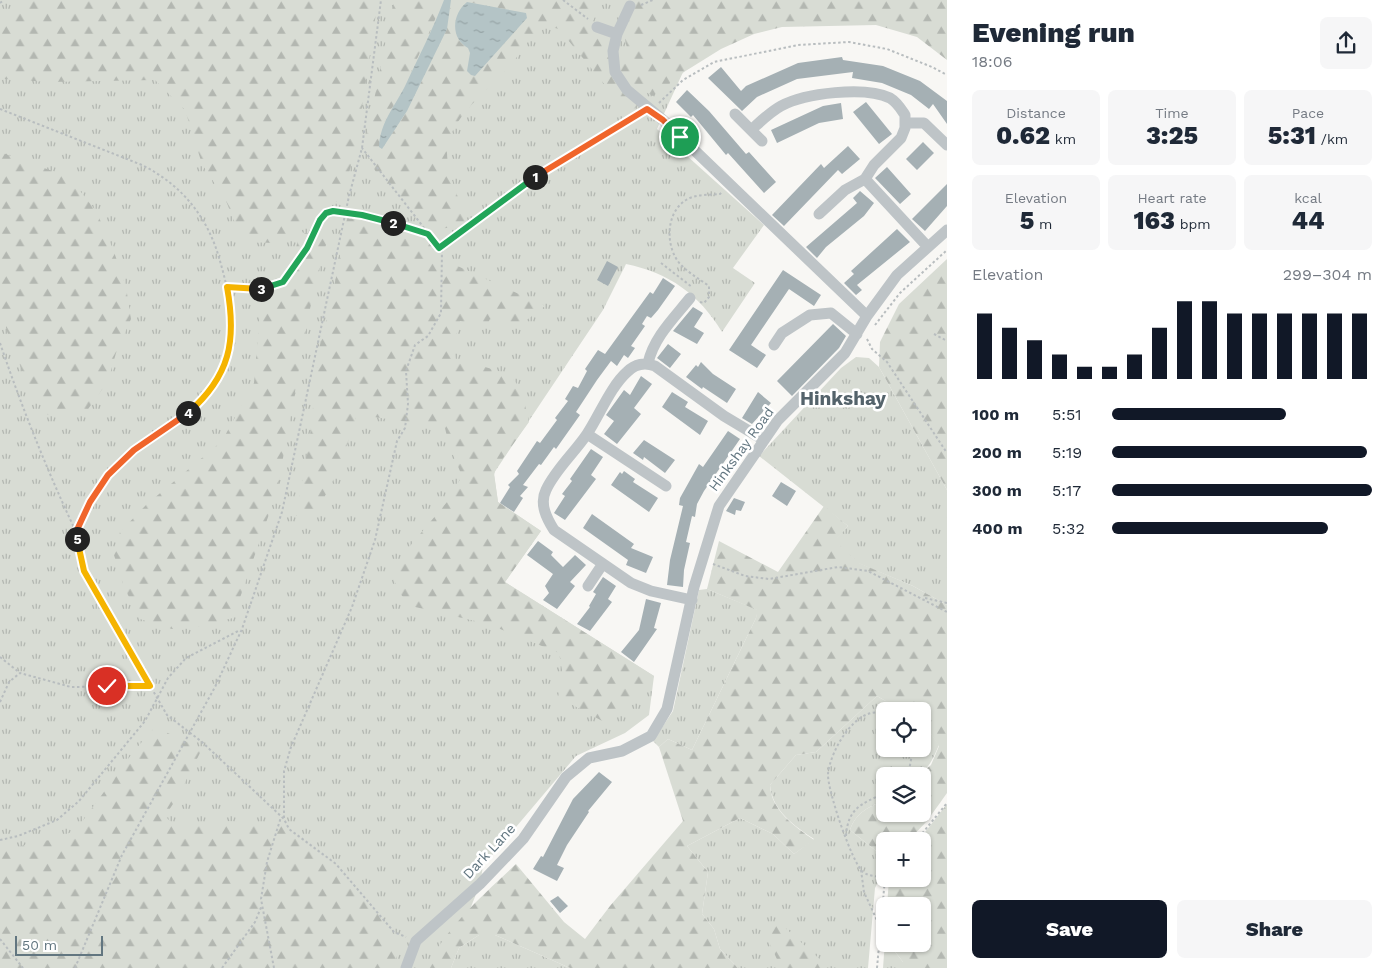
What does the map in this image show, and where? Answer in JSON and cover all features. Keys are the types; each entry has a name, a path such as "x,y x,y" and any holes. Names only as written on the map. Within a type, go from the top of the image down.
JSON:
{"street":[{"path":"630,6 613,51 615,72 627,90 647,109 663,120 729,185 862,326"},
{"path":"597,27 618,34"},
{"path":"751,130 782,106 798,99 856,92 877,94 895,101 905,115 901,138 874,165 865,179 846,190 820,214"},
{"path":"734,114 762,141"},
{"path":"905,123 924,123 947,145"},
{"path":"865,179 927,246"},
{"name":"Hinkshay Road","path":"651,736 667,709 702,560 719,506 778,420 845,353 897,275 947,230"},
{"path":"648,363 651,351 659,337 690,298"},
{"path":"774,345 782,333 810,314 831,313 862,326"},
{"path":"692,600 651,591 631,583 602,565 554,530 546,517 544,505 545,491 587,434 627,372 641,364 648,363 724,416 764,440"},
{"path":"587,434 666,486"},
{"path":"588,586 602,565"},
{"name":"Dark Lane","path":"406,968 416,941 480,884 523,839 566,777 589,758 622,751 651,736"}],"path":[{"path":"0,4 4,0"},
{"path":"74,968 122,855 215,688 242,629 282,512 348,200 362,148 381,0"},
{"path":"563,0 597,27"},
{"path":"439,248 534,177 647,109 653,108 684,80 714,62 798,45 849,42 887,49 932,66 947,75"},
{"path":"0,109 142,165 162,175 189,199 200,216 218,253 227,287 232,325 230,343 221,375 213,389 185,416 134,450 118,464 90,502 76,532"},
{"path":"284,819 284,771 290,747 352,606 375,540 397,442 405,428 408,404 406,371 415,345 428,336 441,313 442,251 362,148"},
{"path":"661,263 692,287 690,298 704,303 710,297 709,286 680,264 673,253 667,232 674,214 685,200 705,195 720,194 729,185"},
{"path":"227,287 254,290 269,288 283,282 307,248 320,220 326,213 333,211 362,215 428,234"},
{"path":"947,250 900,292 877,324 862,326 872,349 887,362 947,453"},
{"path":"934,334 947,342"},
{"path":"0,343 44,462 76,532 77,549 84,571 150,686 158,696 167,716 202,742 284,819 289,829 336,864 394,932 416,941"},
{"path":"702,560 746,576 769,579 838,567 868,571 947,612"},
{"path":"923,598 947,603"},
{"path":"0,840 18,836 57,820 79,801 145,721 168,678 186,658 242,629"},
{"path":"0,657 20,674 71,687 150,686"},
{"path":"0,702 9,682 20,674"},
{"path":"876,711 866,715 841,737 828,774 845,839 861,870 864,892 876,918"},
{"path":"845,839 849,817 858,806 876,797"},
{"path":"923,832 947,802"},
{"path":"222,968 255,922 262,903 267,862 281,816"},
{"path":"861,870 876,877"},
{"path":"262,903 274,968"},
{"path":"0,940 23,968"},
{"path":"877,968 878,952"}],"green space":[{"path":"0,0 716,0 657,129 764,225 733,268 755,283 722,332 703,307 682,287 656,273 626,264 603,310 494,473 498,502 541,531 505,582 654,676 649,715 625,733 576,756 483,866 480,884 447,968 0,968"},
{"path":"23,0 378,0 356,147 341,202 329,201 304,225 274,243 243,242 226,201 202,164 185,110 155,80 48,82 0,77 0,20"},
{"path":"394,0 444,0 405,85 386,118 379,135 382,149 407,111 447,29 451,0 603,0 595,16 594,28 609,54 617,48 627,48 624,25 628,2 625,0 947,0 947,60 917,37 876,25 782,27 754,34 721,49 684,72 653,96 635,86 633,88 642,103 628,113 559,29 547,26 531,38 509,67 461,117 454,129 449,141 448,161 451,178 467,222 447,228 438,228 431,225 391,192 371,163 366,140","holes":["467,2 526,13 527,18 475,76 468,65 470,53 468,48 462,44 456,33 458,21"]},
{"path":"0,152 69,177 96,211 113,249 126,287 131,319 116,353 108,381 86,412 48,415 29,387 11,344 0,308"},
{"path":"355,209 409,222 422,228 439,252 440,258 545,306 524,322 494,327 497,322 490,319 488,323 470,324 460,321 452,352 455,354 456,362 462,364 468,362 496,370 512,378 522,394 529,422 496,468 494,475 498,502 541,531 505,582 654,676 651,683 604,722 558,697 563,675 559,653 488,624 411,606 396,589 394,576 410,546 447,502 462,476 449,445 445,428 368,416 368,411 363,410 363,415 357,414 340,465 321,503 314,510 296,516 310,436 319,349 333,293 347,218 360,220 361,215 354,213"},
{"path":"300,232 328,237 312,298 277,491 233,618 192,628 172,629 140,619 124,587 114,555 120,532 146,505 222,441 254,383 261,298 287,283"},
{"path":"947,259 947,490 879,367 880,342 899,304"},
{"path":"856,357 869,358 879,367 947,490 947,605 913,586 858,563 834,541 848,526 759,456 841,368"},
{"path":"824,506 848,526 835,541 859,563 913,586 947,605 947,793 931,815 931,767 928,767 939,746 931,734 931,702 887,702 877,696 816,752 796,755 770,785 771,794 779,810 814,840 794,854 773,834 740,818 687,846 708,872 702,914 714,929 720,949 738,968 570,968 495,935 479,935 459,948 451,968 426,968 455,924 516,864 564,922 585,939 610,906 683,821 659,747 668,739 692,750 756,618 757,610 707,589 719,541 778,572"},
{"path":"707,589 758,610 756,618 692,750 668,739 659,747 653,741 673,711 699,590"},
{"path":"877,696 887,702 876,702 876,757 931,757 931,734 939,745 927,767 876,767 876,804 859,814 850,830 876,851 876,886 868,968 738,968 720,949 714,929 702,914 708,872 687,846 740,818 773,834 794,854 814,839 799,829 780,810 775,802 770,785 796,755 816,752"},
{"path":"155,727 202,749 177,798 165,816 178,829 223,821 285,825 383,913 384,930 387,940 398,952 394,968 0,968 0,852 39,841 53,840 76,830 134,751"},
{"path":"876,804 876,822 926,822 917,832 876,832 876,851 850,830 859,814"},
{"path":"947,804 947,968 903,968 903,962 895,952 931,952 931,897 888,897 888,887 931,887 931,832 925,832"},
{"path":"781,924 825,964 825,968 781,968 764,931"},
{"path":"479,935 495,935 570,968 451,968 459,948"},
{"path":"884,952 895,952 903,962 903,968 883,968"}],"water":[{"path":"444,0 451,0 447,29 407,111 382,149 379,147 380,138 385,122 406,84"},
{"path":"467,2 526,13 527,18 475,76 467,71 470,53 468,48 458,38 455,26 458,13"}],"building":[{"path":"842,57 843,60 883,66 920,81 947,101 947,124 933,104 929,109 911,95 882,83 852,78 853,72 797,79 757,97 742,111 708,78 721,67 741,91 746,86 798,63"},
{"path":"687,90 709,111 746,154 749,152 776,182 764,193 728,153 726,155 693,115 691,117 676,102"},
{"path":"866,102 892,134 879,144 853,112"},
{"path":"841,103 843,119 819,123 777,143 771,130 823,106"},
{"path":"923,142 934,153 917,170 906,159"},
{"path":"848,146 860,159 842,174 838,170 784,226 772,215 821,164 824,168"},
{"path":"887,167 911,194 900,204 875,178"},
{"path":"947,184 947,206 925,231 912,219"},
{"path":"860,191 874,203 864,216 826,247 817,258 806,247 857,203 853,198"},
{"path":"897,229 910,242 857,285 862,290 856,295 844,283 854,274 851,271"},
{"path":"607,261 618,267 608,286 597,280"},
{"path":"783,270 821,295 814,306 789,289 751,345 766,355 757,368 729,350"},
{"path":"663,278 675,286 651,318 647,316 642,324 645,326 631,346 635,348 628,358 624,355 617,366 611,361 576,412 580,415 556,449 554,447 523,485 528,487 520,496 523,498 514,512 500,503 510,487 508,485 519,474 517,471 537,441 540,443 557,420 555,418 568,401 565,399 573,386 578,388 587,371 585,369 598,350 605,354 650,292 653,294"},
{"path":"693,307 703,313 694,327 704,333 697,344 673,331"},
{"path":"833,324 846,336 839,348 792,396 777,381"},
{"path":"668,344 681,354 670,368 657,358"},
{"path":"701,362 713,374 736,389 727,403 703,387 702,389 686,377"},
{"path":"641,376 652,384 634,408 641,414 617,444 604,434 614,421 606,415 624,390 630,395"},
{"path":"672,392 688,402 685,407 708,421 700,435 662,407"},
{"path":"758,392 771,403 752,424 742,418"},
{"path":"728,431 740,439 704,491 697,504 695,517 692,516 686,542 690,543 684,570 683,587 667,585 670,560 683,506 679,505 680,498 699,464 703,467"},
{"path":"644,440 675,460 665,473 644,457 643,460 633,453"},
{"path":"591,449 603,457 591,475 596,479 565,520 554,513 565,496 562,494 572,481 570,479"},
{"path":"624,471 635,479 633,482 658,498 649,512 611,485 620,472 622,474"},
{"path":"781,482 796,491 787,506 772,496"},
{"path":"734,498 745,502 741,511 736,510 735,515 726,511"},
{"path":"592,514 634,544 631,548 653,557 646,573 626,565 628,560 583,528"},
{"path":"538,541 553,552 551,555 563,567 575,555 586,565 570,582 575,586 557,609 543,600 549,593 545,586 553,574 527,555"},
{"path":"603,577 616,586 608,599 612,602 590,631 577,624 590,607 596,594 593,592"},
{"path":"646,599 661,603 654,628 657,629 634,662 621,652 639,630"},
{"path":"599,772 612,782 588,811 567,845 557,865 564,868 557,881 533,869 541,856 543,857 573,799"},
{"path":"558,896 568,906 560,913 550,901"}],"district":[{"name":"Hinkshay","path":"843,398"}],"route":[{"path":"107,686 150,686 84,571 77,549 76,532 98,489 118,464 134,450 185,416 213,389 221,375 230,343 232,325 231,306 227,287 254,290 269,288 283,282 307,248 320,220 326,213 333,211 362,215 414,228 428,234 439,248 534,177 647,109 663,120 680,137"}]}
